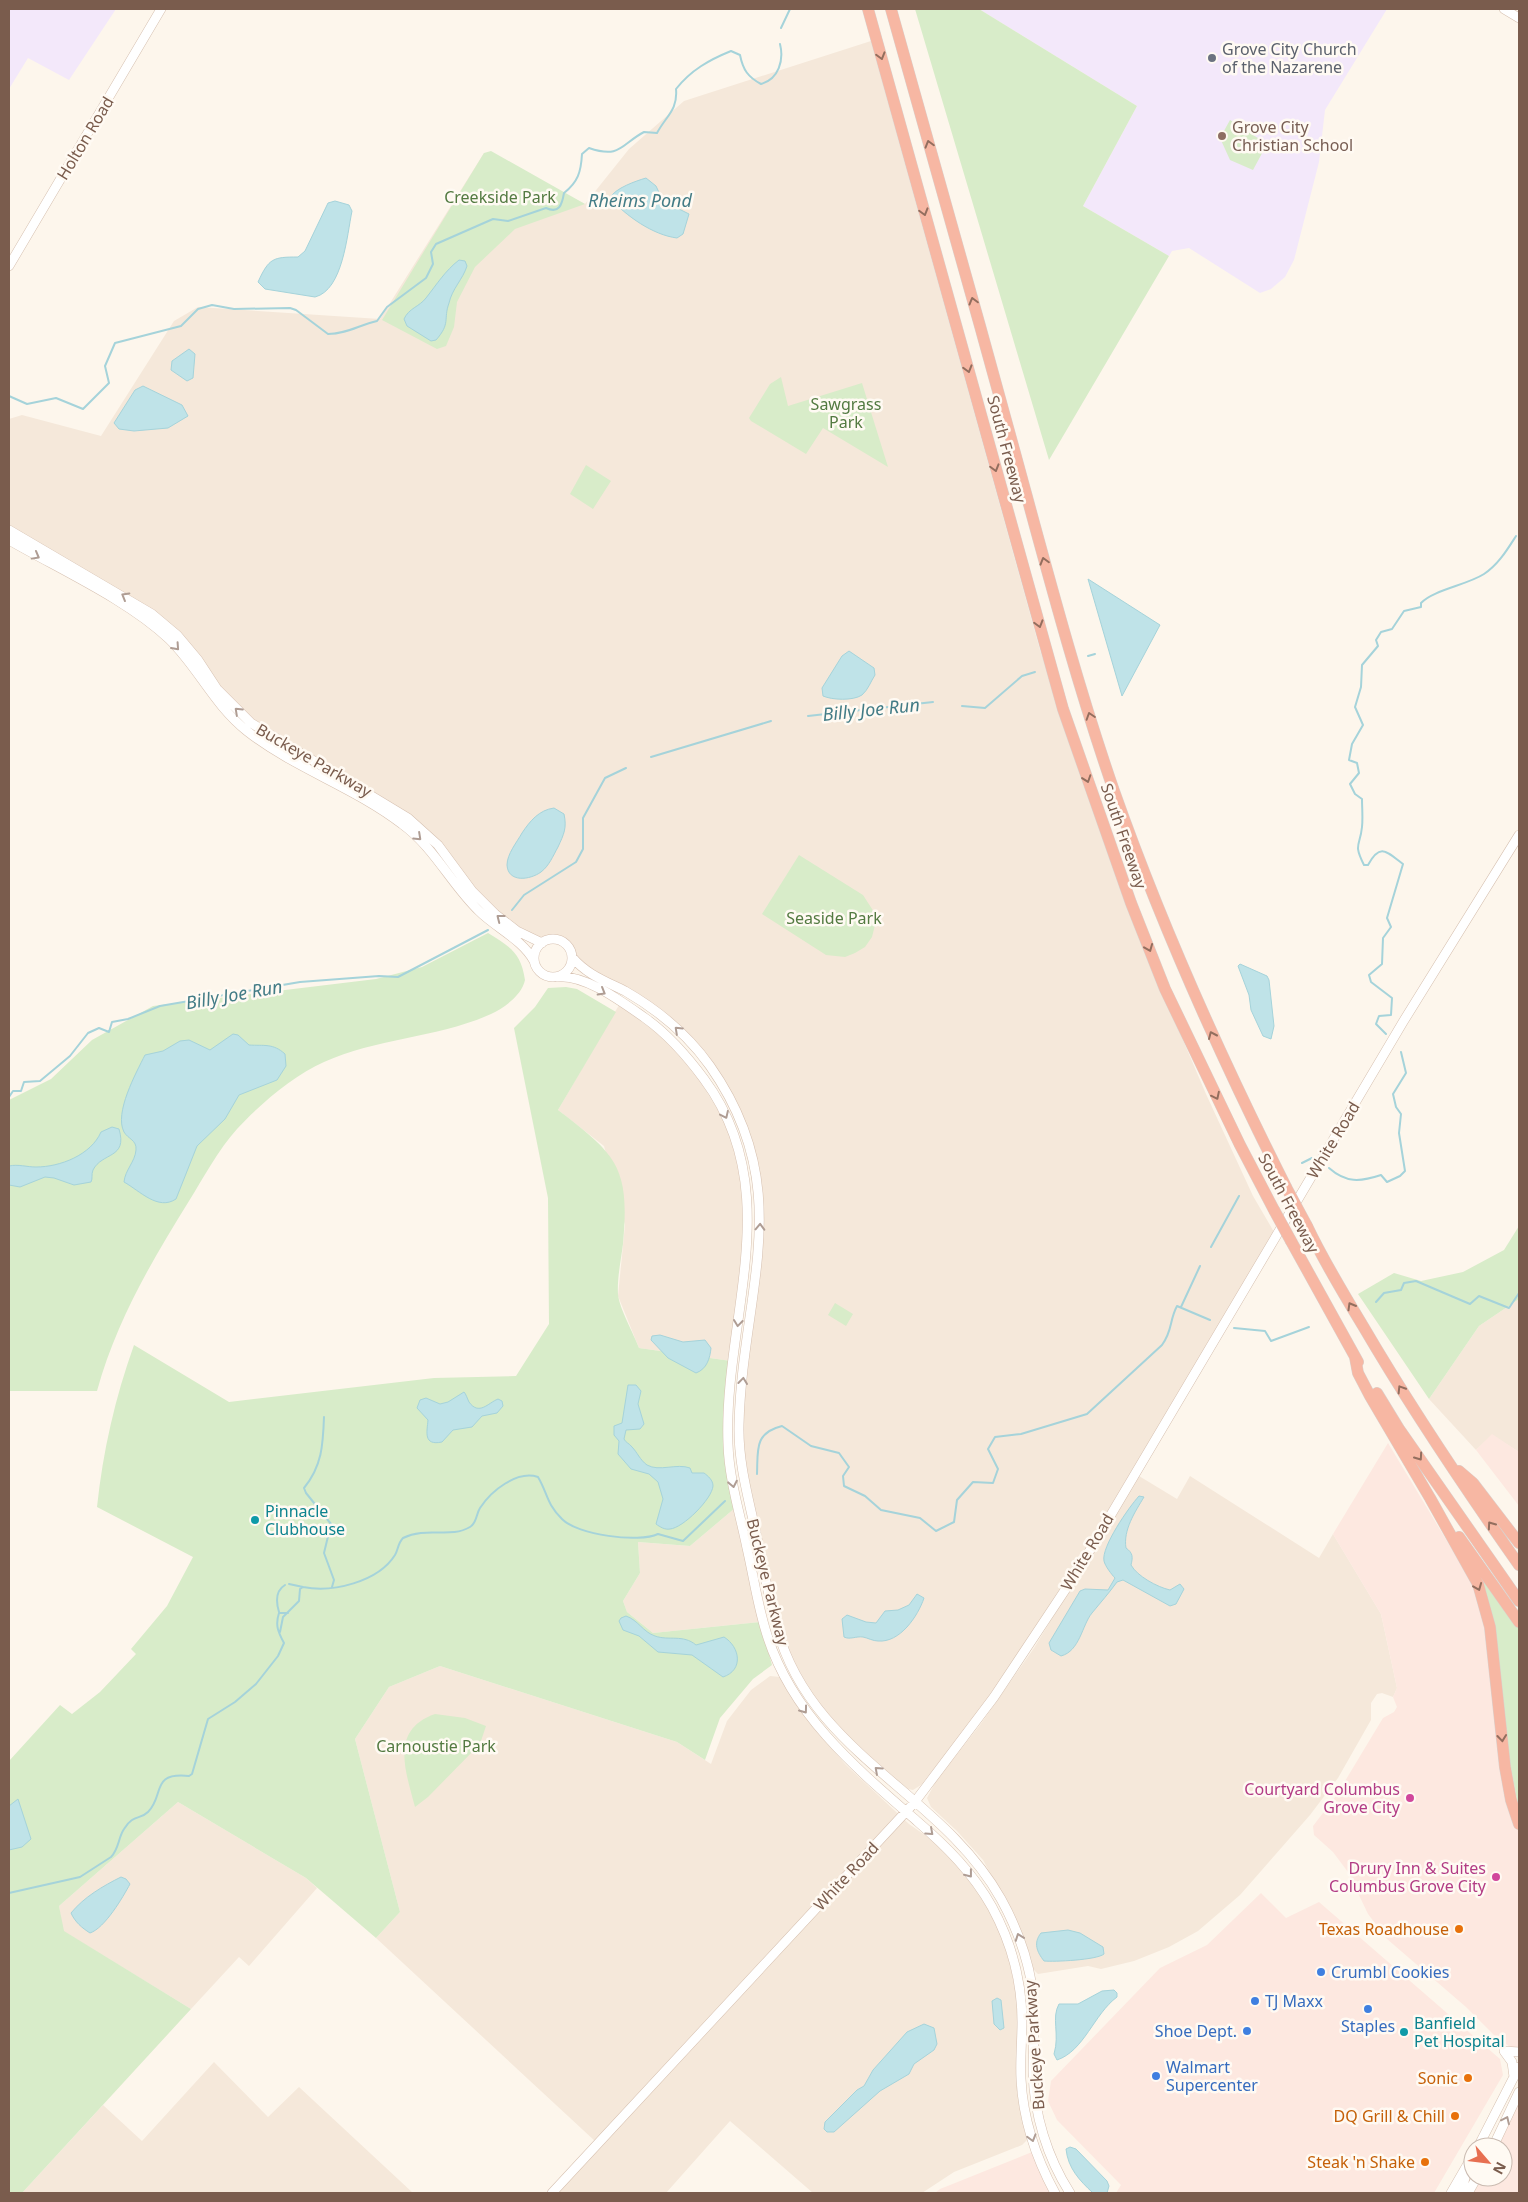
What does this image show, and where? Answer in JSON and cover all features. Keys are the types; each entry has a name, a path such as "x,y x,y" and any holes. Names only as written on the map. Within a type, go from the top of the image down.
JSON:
{"highway":[{"name":"South Freeway","path":"868,9 1063,709 1131,903 1165,989 1240,1145 1355,1357 1399,1429 1519,1601"},
{"name":"South Freeway","path":"891,9 1078,678 1114,790 1153,894 1195,998 1229,1072 1307,1226 1371,1340 1446,1460 1519,1565"},
{"path":"1355,1357 1358,1373 1370,1396 1478,1584 1485,1605 1492,1648 1505,1767 1511,1800 1519,1824"},
{"path":"1446,1460 1472,1483 1519,1543"},
{"path":"1430,1498 1440,1508 1519,1622"}],"street":[{"name":"Holton Road","path":"9,266 161,9"},
{"path":"1504,9 1519,18"},
{"name":"Buckeye Parkway","path":"9,530 152,614 177,635 223,696 251,723 273,738 400,812 438,845 472,891 495,914 517,931 542,943"},
{"name":"Buckeye Parkway","path":"9,540 145,618 181,652 221,706 247,731 403,824 426,845 473,905 497,927 526,949 534,961"},
{"name":"White Road","path":"552,2193 906,1812 994,1697 1076,1572 1420,994 1519,835"},
{"path":"548,940 560,941 567,946 572,957 567,971 557,977 545,976 536,967 534,961 537,949 548,940"},
{"name":"Buckeye Parkway","path":"572,957 581,968 645,1004 682,1034 710,1066 730,1098 743,1126 757,1178 760,1224 741,1403 740,1444 745,1482 772,1611 790,1663 822,1715 846,1741 956,1840 976,1862 995,1888 1015,1926 1032,1984 1034,2021 1033,2077 1040,2123 1056,2168 1070,2193"},
{"name":"Buckeye Parkway","path":"557,977 571,977 591,985 634,1010 670,1038 693,1063 710,1086 732,1130 744,1167 749,1219 728,1413 728,1445 733,1482 765,1630 779,1668 796,1698 813,1722 837,1749 953,1854 970,1874 988,1901 1005,1936 1016,1973 1021,2004 1021,2079 1023,2102 1033,2144 1055,2193"},
{"path":"1514,2077 1512,2062 1504,2051 1519,2052"},
{"path":"1483,2137 1519,2067"},
{"path":"1498,2137 1519,2092"},
{"path":"1451,2193 1463,2173"}],"shaded area":[{"path":"9,9 116,9 69,80 28,58 9,89"},
{"name":"Grove City Christian School","path":"979,9 1387,9 1325,110 1319,162 1294,260 1285,277 1271,289 1260,293 1189,248 1172,251 1169,256 1083,206 1137,106"},
{"path":"871,41 1040,650 1129,913 1206,1094 1253,1196 1274,1232 1066,1581 1011,1667 921,1785 913,1790 904,1788 843,1733 820,1708 797,1671 780,1625 739,1444 760,1230 743,1126 693,1045 625,992 572,955 564,943 557,940 534,939 502,920 438,845 251,723 198,660 9,530 9,419 22,415 101,436 174,321 198,307 380,319 484,153 585,204 629,149 684,101"},
{"path":"619,1005 672,1044 692,1068 727,1125 741,1175 746,1216 731,1361 639,1348 618,1296 625,1225 604,1146 558,1110"},
{"path":"1519,1299 1519,1452 1492,1435 1476,1450 1429,1399 1479,1326"},
{"path":"1492,1434 1519,1452 1519,1506 1476,1450"},
{"path":"1388,1443 1471,1581 1487,1625 1503,1786 1519,1831 1519,2047 1514,2050 1494,2035 1466,2007 1387,1939 1368,1914 1348,1872 1333,1852 1314,1835 1313,1826 1336,1796 1383,1718 1394,1712 1397,1707 1393,1697 1397,1688 1381,1614 1333,1534"},
{"path":"1139,1476 1177,1499 1190,1476 1319,1558 1333,1534 1381,1614 1397,1688 1393,1697 1382,1693 1377,1694 1371,1703 1371,1720 1338,1778 1310,1815 1240,1895 1198,1931 1169,1947 1134,1961 1101,1969 1088,1966 1038,1974 1032,1968 1013,1915 983,1860 957,1831 931,1807 927,1798 936,1781 980,1725 1034,1648"},
{"path":"735,1508 760,1622 653,1633 627,1612 623,1601 640,1573 638,1542 690,1546"},
{"path":"440,1666 677,1742 711,1764 727,1721 751,1690 770,1676 780,1677 810,1724 846,1765 909,1824 939,1845 980,1892 1006,1944 1017,1998 1027,2140 1022,2145 954,2172 922,2193 813,2193 730,2121 666,2193 556,2193 835,1894 829,1889 596,2142 376,1938 400,1912 355,1739 389,1687"},
{"path":"178,1802 306,1878 317,1888 249,1966 239,1957 191,2009 63,1931 59,1906"},
{"path":"1261,1893 1286,1918 1319,1902 1500,2059 1503,2075 1467,2137 1463,2137 1463,2143 1434,2193 1116,2193 1121,2185 1057,2120 1048,2101 1051,2081 1160,1968 1207,1945"},
{"path":"214,2062 268,2117 299,2087 413,2193 22,2193 103,2105 142,2141"},
{"path":"1519,2104 1519,2193 1472,2193 1475,2187 1513,2187 1513,2137 1501,2137"},
{"path":"1032,2152 1051,2193 935,2193 940,2189"}],"green space":[{"path":"915,9 979,9 1137,106 1083,206 1169,256 1049,460"},
{"path":"1230,120 1267,144 1253,170 1230,160 1220,138"},
{"name":"Creekside Park","path":"491,151 585,204 515,229 475,267 457,302 454,327 446,346 437,349 382,320 484,153"},
{"name":"Sawgrass Park","path":"781,377 788,406 862,383 888,467 823,428 806,454 751,421 749,418 770,384"},
{"path":"586,465 611,481 593,509 570,494"},
{"name":"Seaside Park","path":"799,855 863,895 874,912 875,925 872,937 865,947 845,957 826,955 762,914"},
{"path":"488,933 513,951 521,963 525,980 523,986 507,1005 471,1022 344,1054 313,1068 277,1091 230,1137 175,1224 148,1270 124,1317 97,1391 9,1391 9,1100 51,1079 92,1040 153,1006 376,979 422,967"},
{"path":"566,987 577,989 616,1012 558,1110 594,1139 606,1152 615,1165 621,1180 625,1218 618,1294 627,1321 639,1348 731,1361 725,1409 735,1508 690,1546 638,1542 640,1573 623,1601 627,1612 653,1633 760,1622 772,1665 753,1679 720,1718 705,1760 677,1742 440,1666 389,1687 355,1739 400,1912 376,1938 306,1878 178,1802 59,1906 64,1931 191,2009 22,2193 9,2193 9,1761 60,1705 72,1714 100,1692 136,1654 131,1649 167,1606 193,1557 97,1507 111,1425 134,1345 229,1402 434,1378 516,1376 549,1324 548,1198 514,1028 535,1007 548,988"},
{"path":"1519,1226 1519,1299 1479,1326 1429,1399 1358,1294 1394,1273 1421,1281 1463,1272 1504,1250"},
{"path":"835,1303 853,1314 846,1326 828,1315"},
{"path":"1483,1583 1486,1583 1519,1629 1519,1811 1510,1763"},
{"name":"Carnoustie Park","path":"435,1714 465,1718 486,1726 480,1744 428,1797 415,1807 405,1766 404,1753 406,1741 411,1730 421,1721"}],"water":[{"name":"Rheims Pond","path":"646,178 656,186 663,201 689,214 683,234 677,238 659,233 640,224 610,198 621,188"},
{"path":"335,201 349,205 352,211 342,260 332,284 315,297 265,289 258,282 265,268 273,260 298,257 305,251 328,203"},
{"path":"459,260 465,261 467,266 450,298 444,329 436,340 431,341 407,326 404,319 409,312 423,301 445,273"},
{"path":"189,349 195,354 193,378 187,381 171,370 172,361"},
{"path":"143,386 182,405 188,416 168,428 134,431 119,429 114,423 135,390"},
{"path":"1088,579 1160,625 1122,696"},
{"path":"849,651 874,668 875,675 866,691 858,697 848,699 823,696 822,688 842,656"},
{"path":"554,808 564,814 565,827 549,864 544,870 531,877 520,878 511,875 508,871 507,861 510,852 522,833 535,817 544,811"},
{"path":"1240,964 1267,976 1269,980 1274,1026 1271,1039 1263,1036 1251,1010 1249,995 1238,966"},
{"path":"233,1034 238,1035 249,1045 268,1046 281,1050 285,1054 286,1066 277,1080 239,1095 225,1119 197,1146 176,1199 163,1203 149,1198 124,1182 136,1147 134,1142 124,1132 122,1124 122,1114 127,1093 145,1055 163,1051 180,1041 189,1040 210,1050"},
{"path":"112,1127 119,1129 120,1146 113,1154 97,1164 92,1173 91,1182 74,1185 45,1177 20,1187 9,1185 9,1166 33,1167 55,1165 64,1162 82,1153 90,1147 101,1132"},
{"path":"660,1335 683,1342 705,1340 711,1348 709,1359 703,1369 696,1373 668,1358 651,1340 652,1336"},
{"path":"628,1385 636,1385 641,1391 638,1404 644,1424 640,1429 626,1430 624,1439 642,1461 647,1465 657,1468 679,1466 690,1468 692,1473 704,1473 712,1482 713,1486 708,1498 696,1512 682,1524 670,1529 656,1524 663,1499 658,1482 649,1474 631,1469 618,1454 619,1441 614,1435 614,1426 622,1423"},
{"path":"464,1392 469,1402 476,1408 484,1407 498,1399 502,1401 503,1406 497,1413 482,1416 472,1427 453,1430 442,1442 436,1443 429,1440 428,1420 417,1408 420,1400 426,1398 440,1404 448,1402"},
{"path":"1139,1496 1144,1497 1130,1521 1126,1535 1126,1548 1132,1555 1131,1565 1143,1577 1159,1586 1170,1590 1180,1584 1184,1589 1176,1604 1170,1606 1123,1580 1117,1582 1092,1613 1077,1643 1072,1649 1061,1656 1051,1650 1049,1643 1080,1591 1085,1589 1108,1590 1115,1578 1107,1568 1104,1555 1111,1537"},
{"path":"917,1594 924,1598 917,1613 907,1627 894,1638 874,1641 863,1637 844,1637 842,1619 847,1615 866,1622 876,1623 885,1611 898,1610 909,1605"},
{"path":"626,1616 655,1636 686,1640 696,1645 724,1637 734,1646 737,1664 730,1674 723,1677 692,1655 658,1652 639,1636 623,1630 619,1621"},
{"path":"18,1799 31,1839 22,1847 9,1850 9,1806"},
{"path":"121,1877 130,1884 127,1890 102,1925 90,1933 79,1924 71,1913 94,1892"},
{"path":"1068,1930 1080,1933 1103,1947 1104,1954 1085,1959 1044,1961 1037,1947 1037,1940 1041,1933"},
{"path":"1114,1990 1117,1993 1117,1997 1109,2004 1082,2041 1075,2049 1057,2060 1054,2054 1056,2047 1056,2015 1059,2004 1078,2004 1102,1991"},
{"path":"997,1998 1001,2000 1004,2028 1000,2030 994,2024 992,2001"},
{"path":"924,2024 934,2028 937,2044 934,2050 914,2064 909,2074 880,2091 834,2132 827,2132 824,2129 825,2122 857,2090 864,2086 873,2070 907,2032"},
{"path":"1070,2147 1076,2149 1107,2181 1109,2186 1107,2193 1093,2193 1079,2178 1067,2156 1066,2149"}],"waterway":[{"path":"781,28 790,9"},
{"path":"9,396 27,404 56,398 83,409 109,383 105,366 115,343 181,326 198,309 212,305 234,309 290,308 296,310 328,334 341,333 377,321 387,307 426,278 433,264 431,252 436,244 493,219 508,221 546,208 550,210 557,209 561,205 564,193 573,185 578,176 582,154 589,148 608,152 614,151 620,149 644,132 657,133 673,108 676,89 682,82 701,66 731,51 740,55 745,69 753,79 761,84 767,82 779,68 780,44"},
{"path":"1386,1034 1376,1024 1379,1016 1391,1015 1392,998 1371,982 1369,975 1382,964 1383,938 1391,927 1387,918 1403,864 1384,851 1376,854 1368,865 1364,865 1358,849 1362,824 1362,799 1355,794 1350,784 1359,773 1357,763 1349,760 1352,744 1363,725 1355,707 1361,687 1362,665 1378,646 1376,640 1381,632 1392,629 1404,611 1421,607 1421,603 1426,598 1484,574 1498,562 1516,536"},
{"name":"Billy Joe Run","path":"1088,656 1095,654"},
{"name":"Billy Joe Run","path":"962,706 985,708 1022,676 1035,672"},
{"name":"Billy Joe Run","path":"808,716 933,702"},
{"name":"Billy Joe Run","path":"651,757 771,721"},
{"name":"Billy Joe Run","path":"512,910 524,895 576,862 583,849 583,818 605,778 626,768"},
{"name":"Billy Joe Run","path":"9,1097 13,1091 21,1091 24,1082 40,1081 70,1056 88,1033 99,1028 109,1032 112,1022 128,1019 160,1006 300,982 379,976 398,977 488,930"},
{"path":"1329,1168 1347,1179 1360,1180 1381,1175 1387,1182 1400,1176 1405,1171 1399,1133 1401,1114 1396,1107 1393,1094 1406,1073 1401,1052"},
{"path":"1302,1163 1312,1158"},
{"path":"1211,1247 1239,1196"},
{"path":"1181,1307 1200,1266"},
{"path":"1376,1302 1384,1293 1401,1290 1404,1283 1416,1281 1470,1304 1479,1296 1509,1308 1519,1293"},
{"path":"757,1474 758,1450 762,1438 766,1433 782,1426 811,1446 839,1453 849,1467 843,1476 844,1486 865,1496 881,1510 920,1518 936,1531 954,1522 957,1500 973,1482 993,1483 998,1469 988,1449 995,1437 1021,1434 1087,1414 1162,1345 1168,1335 1177,1306 1210,1320"},
{"path":"1234,1328 1265,1331 1271,1341 1309,1327"},
{"path":"324,1417 323,1437 318,1463 315,1472 304,1488 331,1524 324,1553 334,1580 332,1587"},
{"path":"280,1632 283,1617 299,1601 300,1589 303,1587 340,1587 366,1579 387,1564 395,1555 403,1538 421,1533 454,1532 470,1527 474,1523 480,1508 491,1495 513,1479 522,1476 538,1477 553,1508 570,1525 608,1536 637,1538 658,1534 683,1541 725,1501"},
{"path":"289,1584 303,1587"},
{"path":"279,1612 277,1597 279,1590 285,1585"},
{"path":"9,1893 80,1877 111,1857 116,1851 122,1832 127,1824 148,1812 156,1799 163,1781 177,1776 189,1776 192,1774 208,1719 235,1702 256,1684 278,1656 284,1643 277,1621 279,1613 288,1613"}],"place":[{"name":"Grove City Church of the Nazarene","path":"1212,58"},
{"name":"Grove City Christian School","path":"1222,136"},
{"name":"Pinnacle Clubhouse","path":"255,1520"},
{"name":"Courtyard Columbus Grove City","path":"1410,1798"},
{"name":"Drury Inn & Suites Columbus Grove City","path":"1496,1877"},
{"name":"Texas Roadhouse","path":"1459,1929"},
{"name":"Crumbl Cookies","path":"1321,1972"},
{"name":"TJ Maxx","path":"1255,2001"},
{"name":"Staples","path":"1368,2009"},
{"name":"Shoe Dept.","path":"1247,2031"},
{"name":"Banfield Pet Hospital","path":"1404,2032"},
{"name":"Walmart Supercenter","path":"1156,2076"},
{"name":"Sonic","path":"1468,2078"},
{"name":"DQ Grill & Chill","path":"1455,2116"},
{"name":"Steak 'n Shake","path":"1425,2162"}]}
